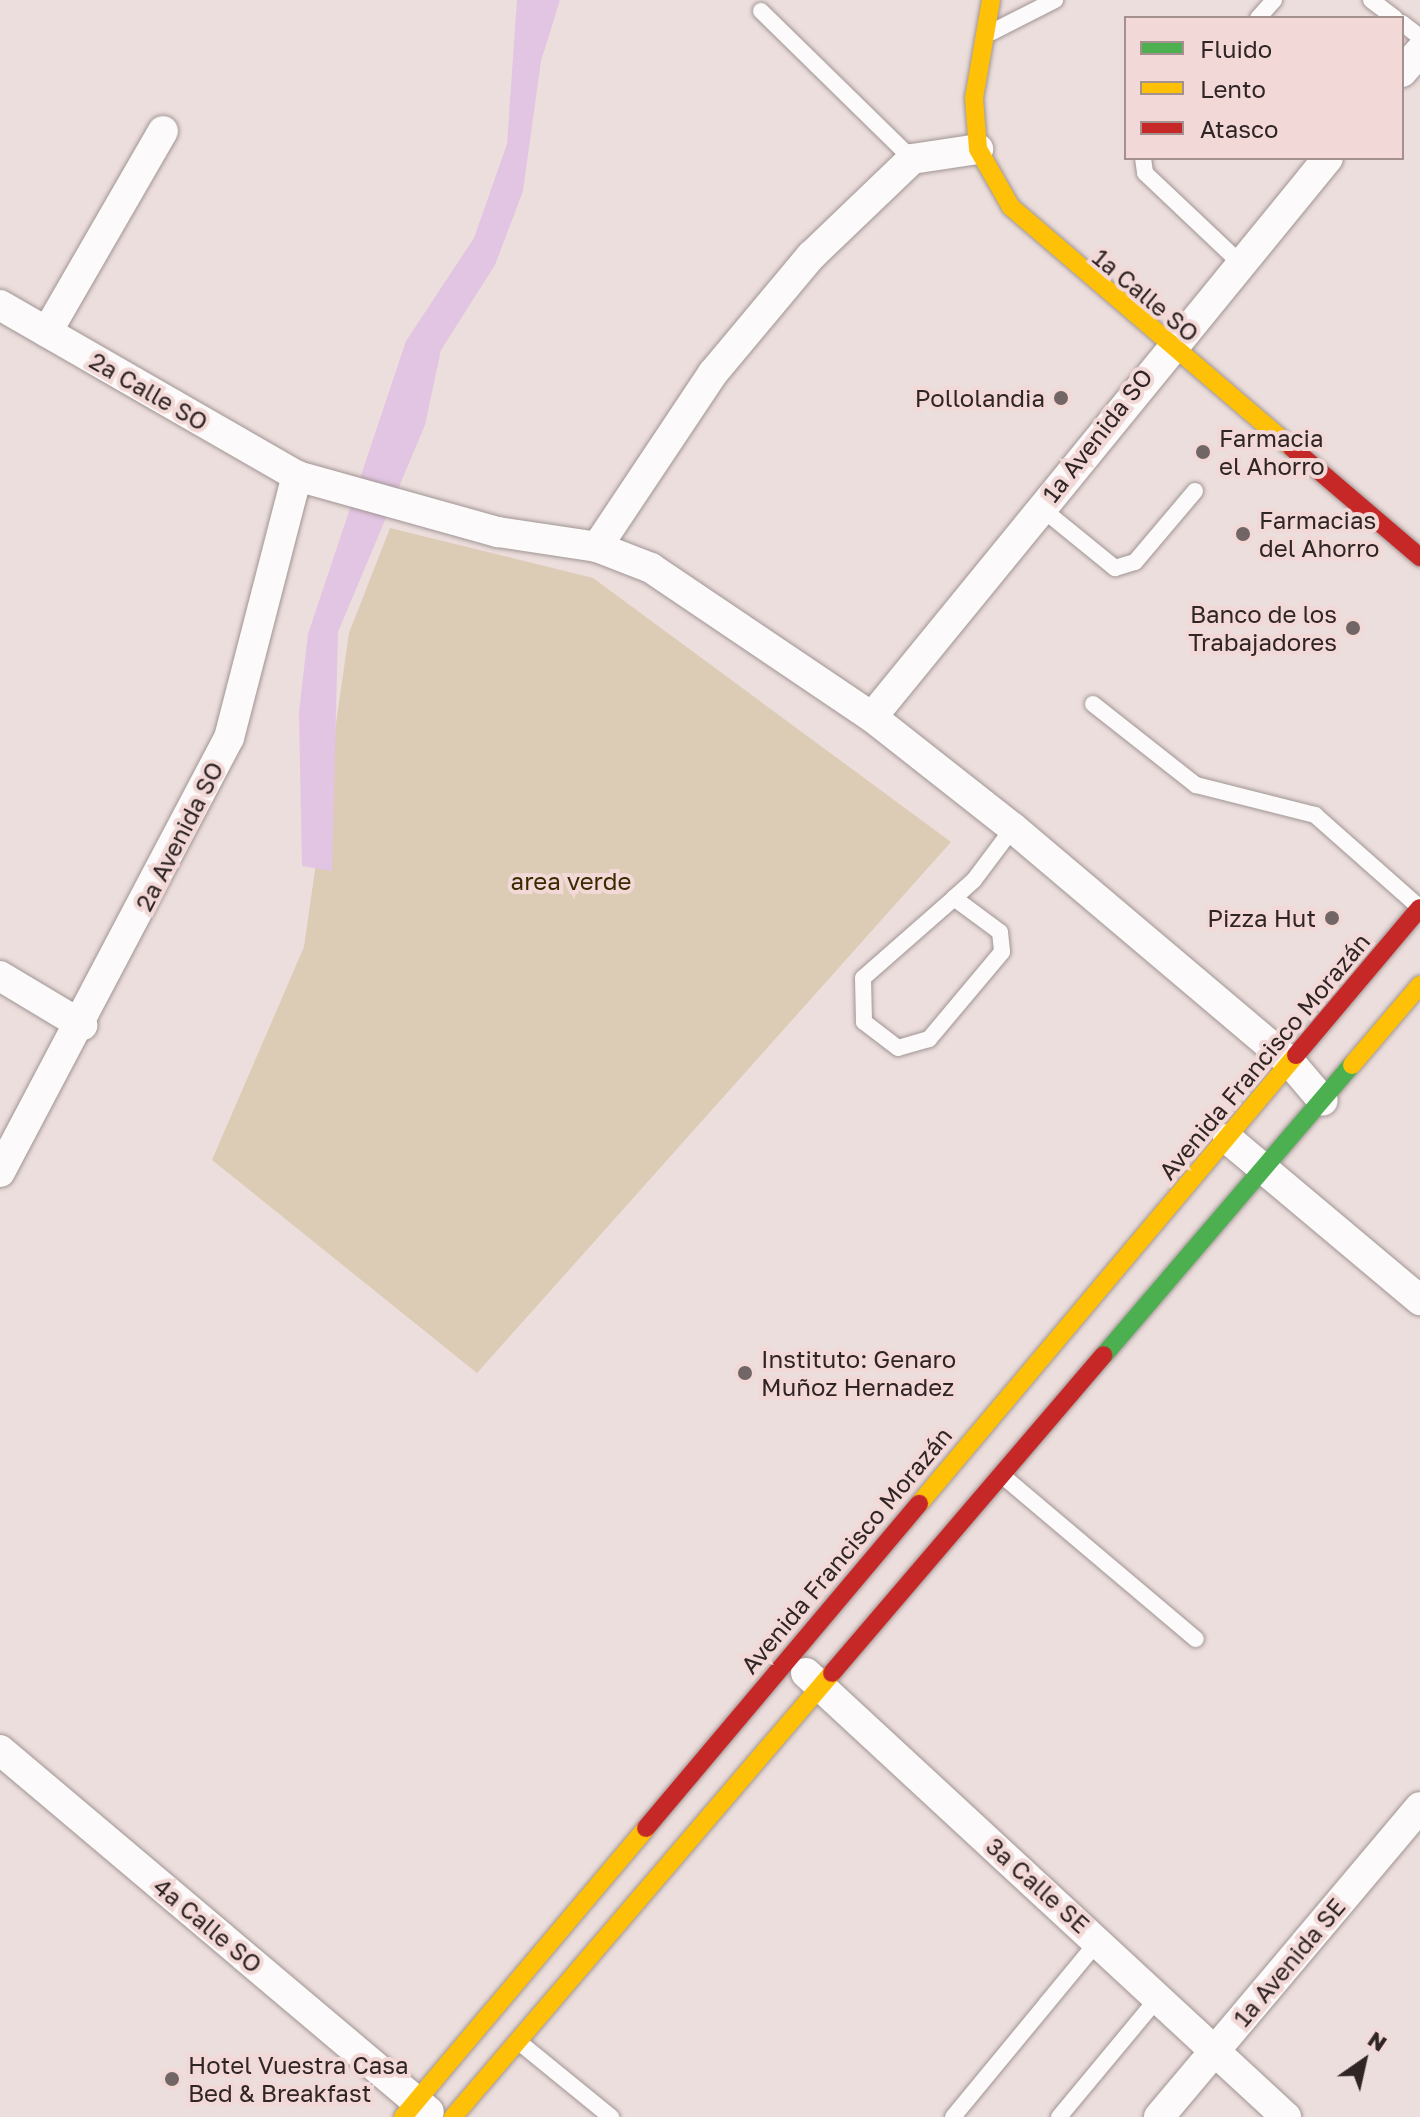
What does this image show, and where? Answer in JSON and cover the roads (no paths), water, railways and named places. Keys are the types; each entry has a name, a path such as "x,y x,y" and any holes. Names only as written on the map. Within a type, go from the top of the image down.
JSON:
{"main road":[{"name":"1a Calle SO","path":"991,0 974,98 978,149 1011,207 1168,345 1420,557"},
{"name":"Avenida Francisco Morazán","path":"418,2112 786,1657 1228,1139 1289,1061 1420,908"},
{"path":"453,2117 1420,985"}],"street":[{"path":"1404,70 1420,51"},
{"path":"47,332 163,131"},
{"path":"597,547 713,373 811,256 912,159 978,149"},
{"name":"1a Avenida SO","path":"872,717 1168,345 1326,160"},
{"name":"2a Calle SO","path":"0,305 297,476 498,532 597,547 651,568 872,717 1013,828 1289,1061 1323,1101"},
{"name":"2a Avenida SO","path":"0,1172 82,1025 229,738 297,476"},
{"path":"0,976 82,1025"},
{"path":"1228,1139 1420,1300"},
{"name":"3a Calle SE","path":"786,1657 1099,1940 1156,2000 1286,2117"},
{"name":"4a Calle SO","path":"0,1750 418,2112"},
{"name":"1a Avenida SE","path":"1159,2117 1420,1807"}],"lane":[{"path":"983,36 1055,0"},
{"path":"1260,16 1274,0"},
{"path":"1371,0 1392,16"},
{"path":"761,11 912,159"},
{"path":"1404,25 1420,37"},
{"path":"1143,160 1145,173 1239,262"},
{"path":"1040,507 1115,568 1135,562 1195,491"},
{"path":"1093,704 1196,785 1315,815 1420,908"},
{"path":"954,898 1000,932 1002,952 929,1039 898,1048 864,1022 863,978 954,898 1013,828"},
{"path":"1003,1476 1196,1639"},
{"path":"953,2117 1099,1940"},
{"path":"1059,2117 1156,2000"},
{"path":"518,2041 611,2117"}],"place":[{"name":"Pollolandia","path":"1061,398"},
{"name":"Farmacia el Ahorro","path":"1203,452"},
{"name":"Farmacias del Ahorro","path":"1243,534"},
{"name":"Banco de los Trabajadores","path":"1353,628"},
{"name":"Pizza Hut","path":"1332,918"},
{"name":"Instituto: Genaro Muñoz Hernadez","path":"745,1373"},
{"name":"Hotel Vuestra Casa Bed & Breakfast","path":"172,2079"}],"park label":[{"name":"area verde","path":"571,881"}]}
